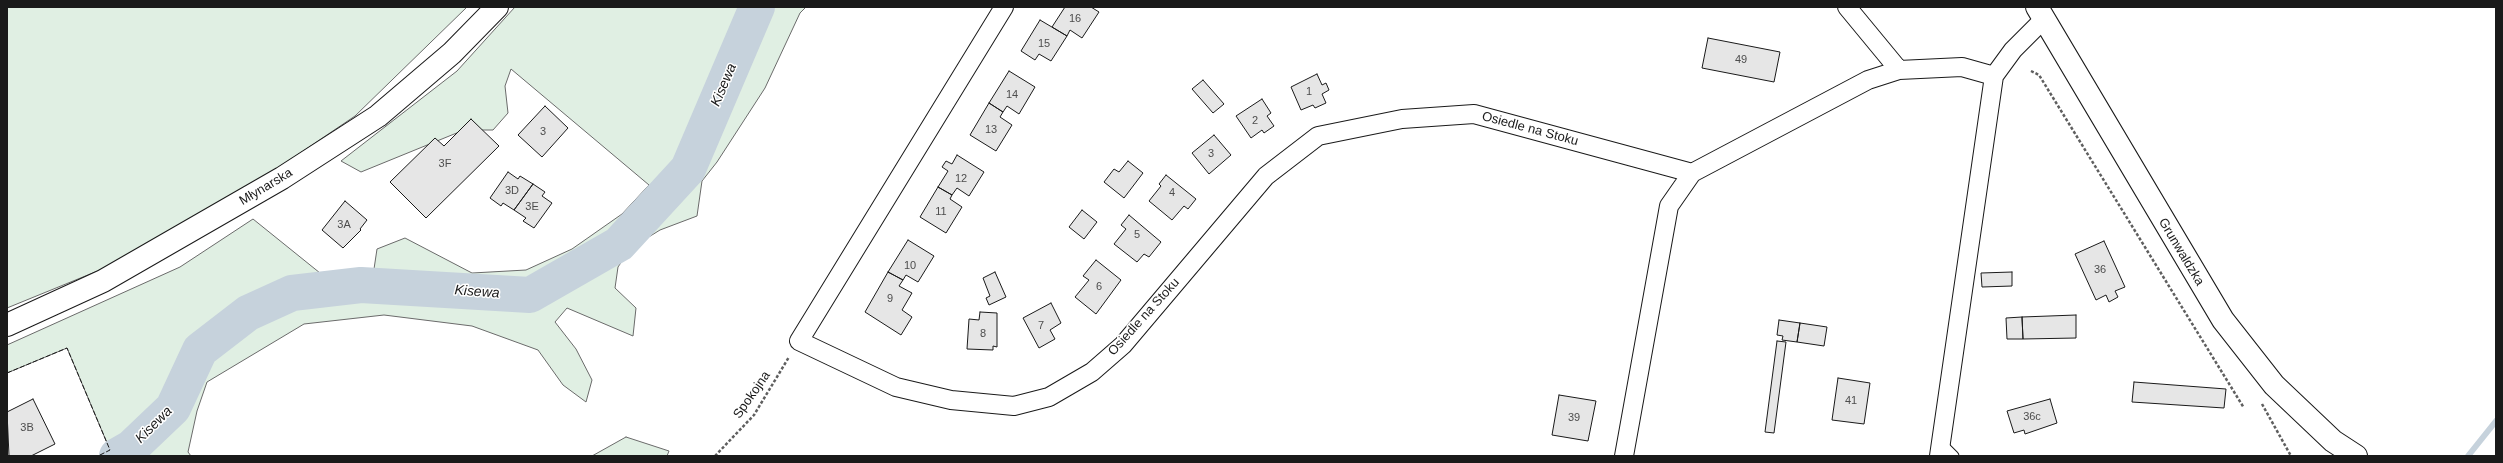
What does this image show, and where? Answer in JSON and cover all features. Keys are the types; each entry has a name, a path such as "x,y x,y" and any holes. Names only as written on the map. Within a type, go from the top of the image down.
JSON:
{"street":[{"name":"Młynarska","path":"7,325 103,281 282,178 378,116 452,53 497,7"},
{"path":"799,341 1004,7"},
{"path":"1847,7 1899,70"},
{"name":"Grunwaldzka","path":"1940,449 1994,76 2044,11 2167,230 2223,320 2274,385 2332,441 2356,456"},
{"path":"1624,456 1669,206 1692,173 1868,80 1899,70 1962,67 1994,76"},
{"name":"Osiedle na Stoku","path":"799,341 896,387 951,400 1014,406 1049,396 1092,372 1123,345 1266,176 1318,136 1402,119 1474,114 1692,173"}],"lane":[{"path":"1940,449 1954,456"}],"path":[{"path":"2031,71 2039,75 2244,408"},
{"name":"Spokojna","path":"715,456 754,415 799,341"},
{"path":"2260,400 2291,456"}],"green space":[{"path":"7,7 467,7 355,116 256,183 127,259 7,308"},
{"path":"515,7 806,7 800,13 765,88 717,162 702,181 697,216 660,230 631,248 618,267 615,288 636,308 633,336 567,308 555,322 576,349 592,380 586,402 563,385 538,350 472,326 384,315 304,324 207,382 197,411 188,452 191,456 98,456 110,450 67,348 7,373 7,345 180,267 253,219 320,273 374,269 377,249 405,238 472,273 526,270 572,249 622,214 649,185 511,69 505,86 508,113 493,130 464,130 361,172 341,161 457,71"},
{"path":"626,437 669,451 667,456 592,456"}],"building":[{"path":"1065,7 1091,7 1099,12 1082,38 1070,30 1067,36 1052,27"},
{"path":"1040,20 1067,36 1051,61 1039,54 1035,60 1021,51"},
{"path":"1708,38 1780,52 1774,82 1702,68"},
{"path":"1009,71 1035,87 1019,114 1007,106 1003,112 989,103"},
{"path":"1317,74 1322,85 1326,83 1329,90 1322,94 1326,103 1315,108 1313,105 1301,110 1291,87"},
{"path":"1203,80 1224,104 1213,113 1192,89"},
{"path":"1262,99 1271,113 1267,116 1274,126 1264,133 1262,130 1251,138 1236,116"},
{"path":"989,103 1003,112 1000,117 1012,125 996,151 970,135"},
{"path":"545,106 568,128 542,157 518,135"},
{"path":"471,119 499,146 426,218 390,182 435,138 444,146"},
{"path":"1214,135 1231,155 1209,174 1192,153"},
{"path":"957,155 984,172 969,196 957,188 952,195 938,187 948,171 942,167 946,161 952,164"},
{"path":"1128,161 1143,173 1124,198 1104,182 1114,169 1119,172"},
{"path":"508,172 518,179 520,176 533,184 514,210 503,203 501,206 490,198"},
{"path":"1166,175 1196,199 1188,209 1184,206 1172,220 1149,201 1161,186 1159,184"},
{"path":"533,184 545,192 542,196 552,203 534,228 523,221 526,218 514,210"},
{"path":"938,187 952,195 950,199 962,207 946,233 920,217"},
{"path":"345,201 367,220 360,229 361,230 343,248 322,230"},
{"path":"1082,210 1097,222 1084,239 1069,227"},
{"path":"1129,215 1161,242 1149,257 1144,254 1137,262 1114,244 1126,229 1121,225"},
{"path":"908,240 934,256 918,282 906,275 903,280 888,272"},
{"path":"2104,241 2125,287 2115,291 2118,297 2109,302 2106,295 2096,300 2075,254"},
{"path":"1096,260 1121,280 1096,314 1075,297 1089,280 1083,276"},
{"path":"888,272 903,280 899,286 912,293 902,310 912,317 901,335 865,312"},
{"path":"995,272 1006,297 989,305 986,298 990,296 983,278"},
{"path":"2012,272 2012,286 1982,287 1981,273"},
{"path":"1051,303 1061,323 1050,330 1055,339 1039,348 1023,318"},
{"path":"980,312 997,313 997,347 993,346 993,350 967,349 969,319 979,320"},
{"path":"2076,315 2076,338 2023,339 2022,317"},
{"path":"2022,317 2023,339 2007,339 2006,318"},
{"path":"1779,320 1800,323 1797,342 1782,340 1783,336 1777,335"},
{"path":"1800,323 1827,327 1824,346 1797,342"},
{"path":"1777,341 1786,342 1774,433 1765,432"},
{"path":"1838,378 1870,383 1864,424 1832,420"},
{"path":"2134,382 2226,389 2224,408 2132,402"},
{"path":"1559,395 1596,401 1588,441 1552,435"},
{"path":"33,399 55,444 31,456 9,456 7,412"},
{"path":"2050,399 2057,423 2025,434 2024,430 2014,433 2007,411"}],"waterway":[{"name":"Kisewa","path":"117,456 131,448 173,408 200,350 248,313 292,293 361,285 530,295 619,244 688,169 757,7"},
{"path":"2468,456 2496,421"}],"fence":[{"path":"7,373 67,348 110,450 98,456"}]}
